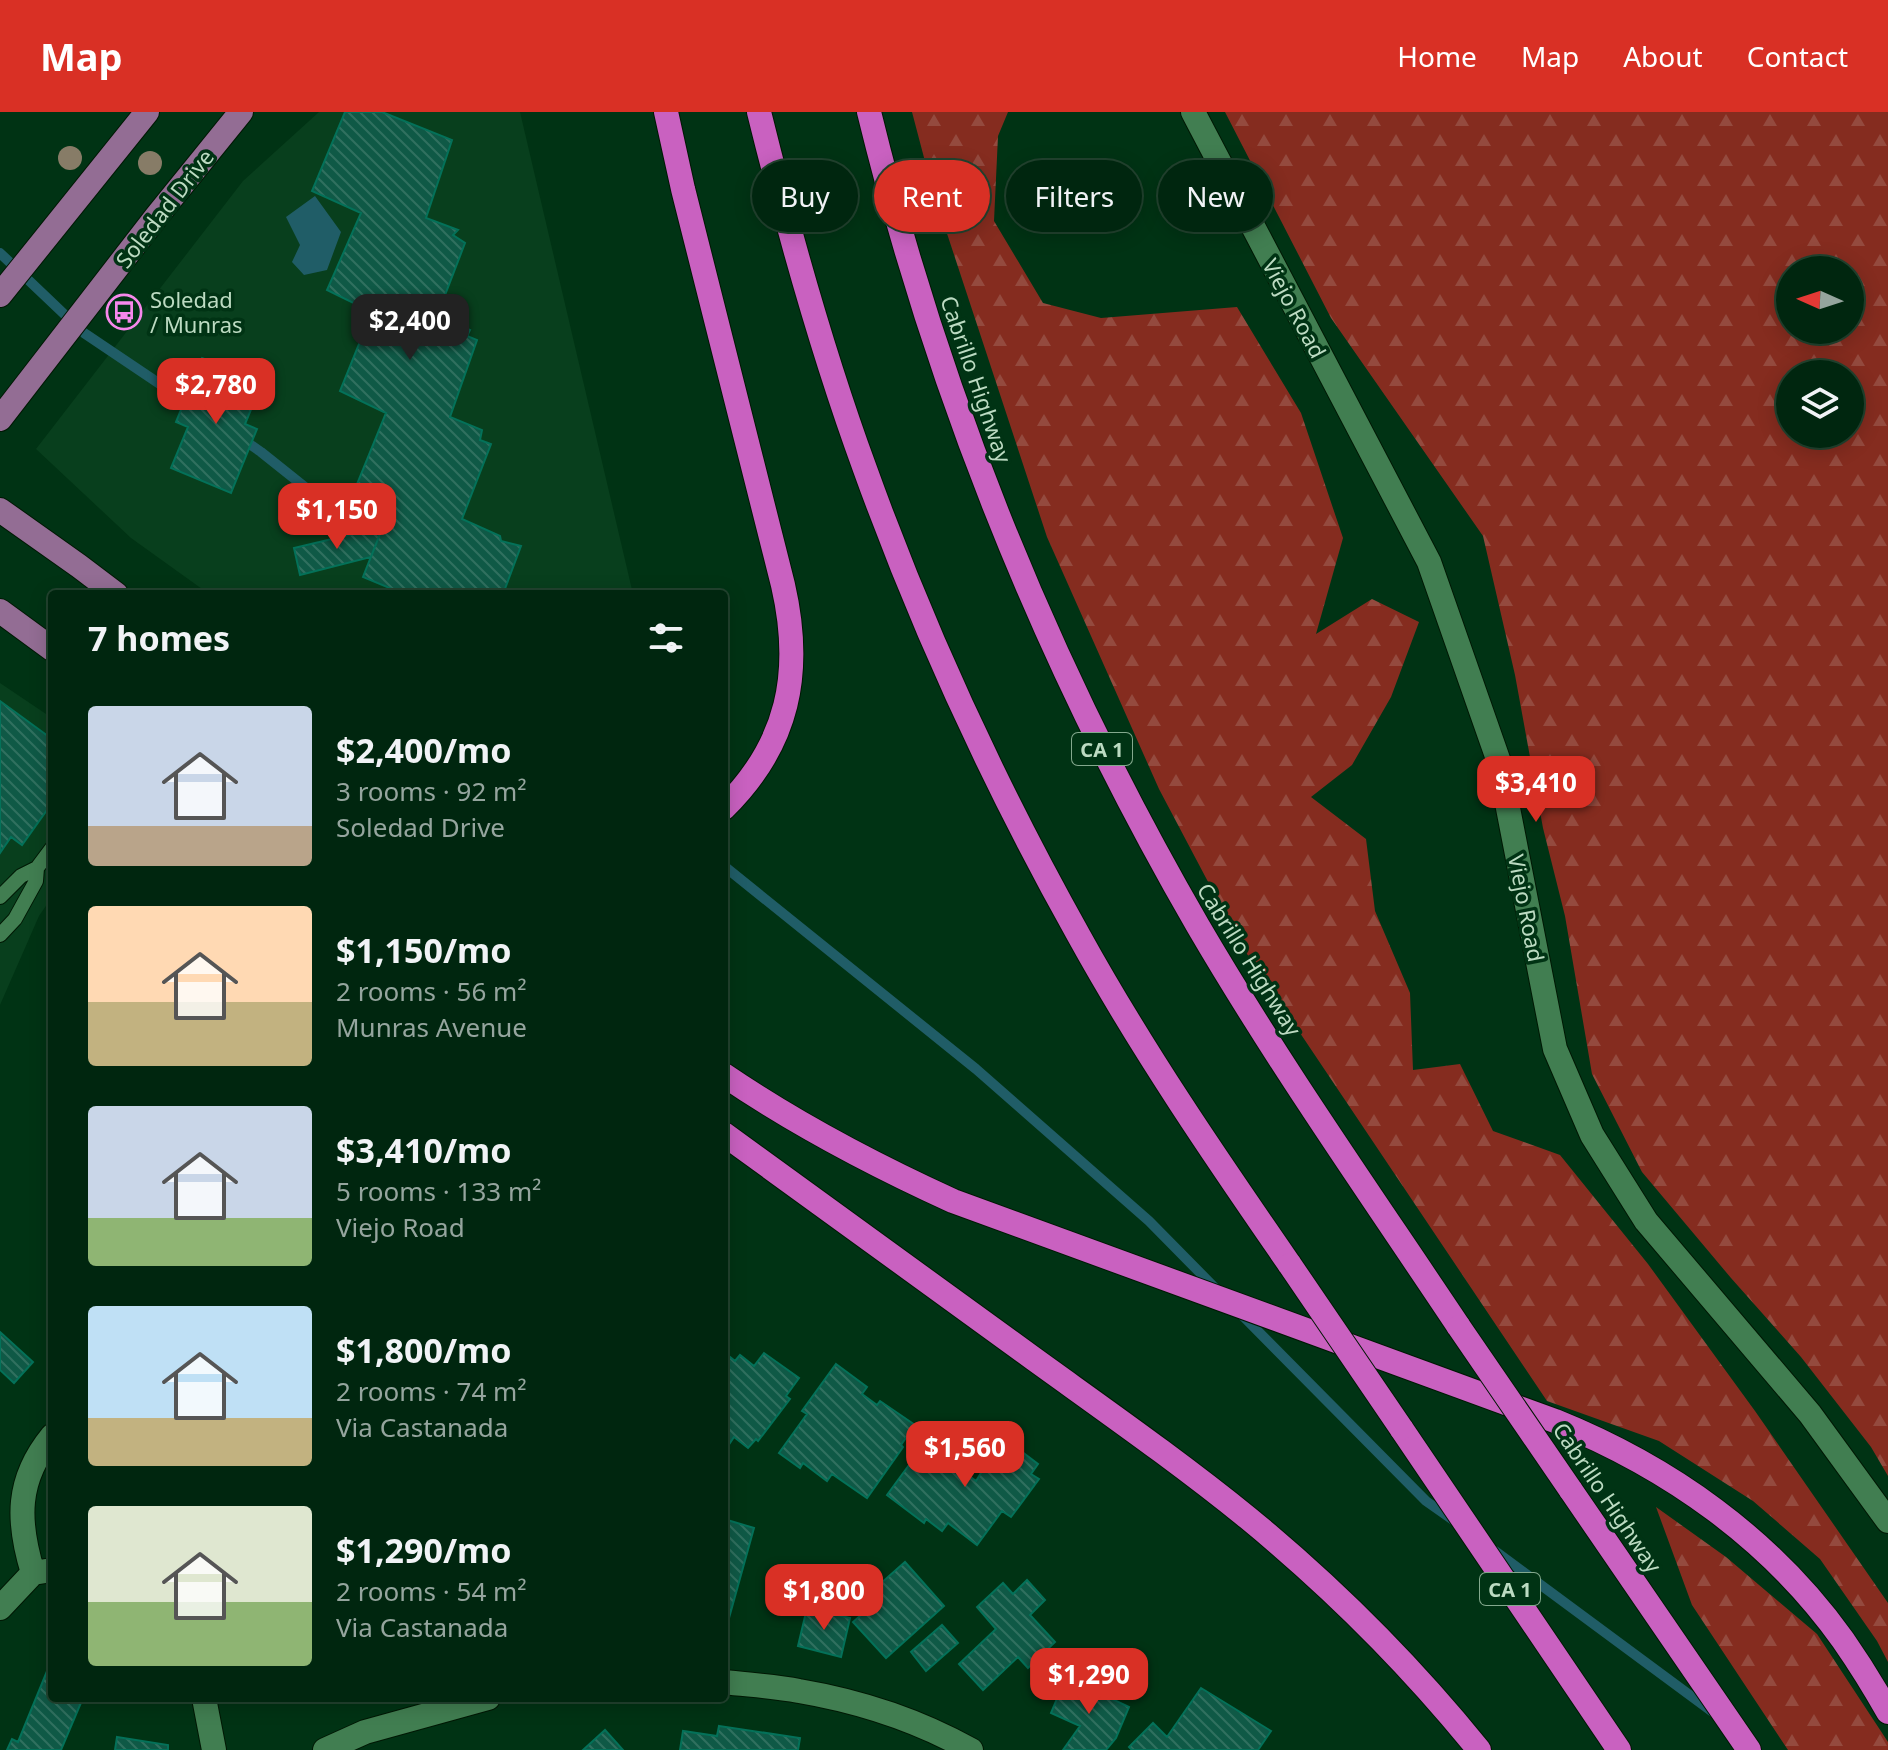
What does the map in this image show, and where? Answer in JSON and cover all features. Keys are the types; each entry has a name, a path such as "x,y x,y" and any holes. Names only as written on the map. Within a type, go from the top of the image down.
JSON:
{"highway":[{"path":"666,112 783,585 792,634 791,678 780,724 757,769 728,804"},
{"name":"CA 1","path":"759,112 796,256 840,396 889,534 947,672 1010,807 1080,938 1156,1065 1619,1750"},
{"name":"Cabrillo Highway","path":"869,112 908,257 957,406 1005,533 1095,735 1156,852 1214,953 1302,1090 1459,1327 1749,1750"},
{"path":"728,1077 823,1136 953,1201 1544,1416 1644,1462 1697,1496 1765,1551 1804,1591 1842,1639 1888,1712"},
{"path":"728,1137 1161,1451 1250,1520 1385,1645 1479,1750"}],"main road":[{"path":"0,295 147,112"},
{"name":"Soledad Drive","path":"0,419 241,112"},
{"path":"0,510 111,590"},
{"path":"0,611 48,646"}],"street":[{"name":"Viejo Road","path":"1193,112 1429,562 1499,762 1555,1049 1592,1135 1646,1221 1810,1414 1888,1521"},
{"path":"0,1608 42,1571 25,1546 21,1523 25,1483 32,1464 48,1442"},
{"path":"728,1682 798,1690 850,1702 911,1722 971,1750"},
{"path":"205,1702 214,1750"},
{"path":"325,1750 365,1732 474,1702"}],"lane":[{"path":"0,897 21,876 37,868 48,853"},
{"path":"0,935 15,919 36,881 37,868"}],"shaded area":[{"path":"319,112 520,112 632,590 203,590 131,538 36,449 243,181"},
{"path":"0,683 48,715 48,903 39,916 0,1005"}],"green space":[{"path":"912,112 1008,112 998,136 994,221 1043,303 1101,318 1237,307 1301,413 1343,538 1316,634 1372,599 1419,622 1391,697 1352,765 1311,797 1366,839 1375,911 1410,993 1413,1070 1460,1064 1493,1131 1560,1155 1648,1264 1888,1603 1888,1662 1820,1559 1753,1501 1659,1441 1547,1401 1243,948 1159,789 1047,537 946,232 990,232 990,160 925,160"},
{"path":"1225,112 1888,112 1888,1476 1871,1447 1801,1357 1642,1172 1592,1074 1565,916 1543,828 1515,675 1483,536 1331,318 1273,205 1273,160 1250,160"},
{"path":"1656,1507 1726,1557 1817,1634 1888,1742 1888,1750 1788,1750 1692,1605"}],"water":[{"path":"315,196 341,232 327,270 304,275 292,262 300,245 286,217"}],"building":[{"path":"345,112 382,112 452,140 426,218 458,230 453,235 465,243 437,316 470,330 467,336 477,340 450,417 482,430 480,440 491,444 462,519 500,536 501,541 521,546 504,590 394,590 363,577 387,516 364,504 366,497 353,494 386,413 340,391 372,312 327,290 361,213 312,191"},
{"path":"202,358 262,383 245,424 257,429 231,493 171,468 188,427 176,422"},
{"path":"382,529 371,557 300,575 294,548"},
{"path":"0,701 48,736 48,809 22,845 11,837 0,853"},
{"path":"0,1332 33,1362 14,1383 0,1370"},
{"path":"764,1353 799,1378 786,1396 790,1399 758,1441 756,1439 748,1448 734,1437 730,1443 728,1355 735,1361 740,1355 754,1366"},
{"path":"836,1364 867,1387 862,1394 877,1405 880,1401 915,1425 867,1498 832,1474 827,1481 803,1463 800,1468 779,1453 807,1414 802,1411"},
{"path":"1001,1436 1038,1464 1031,1474 1039,1479 1011,1517 1002,1511 977,1545 948,1523 942,1531 926,1519 924,1523 887,1495 926,1442 947,1459 951,1452 965,1463 960,1469 976,1481 981,1473 977,1470"},
{"path":"728,1520 754,1528 728,1618"},
{"path":"905,1562 944,1606 886,1658 853,1622 878,1600 871,1592"},
{"path":"1027,1580 1045,1600 1030,1615 1055,1642 1028,1668 1018,1657 983,1690 959,1664 996,1629 977,1607 1003,1583 1013,1594"},
{"path":"807,1608 850,1618 841,1657 798,1646"},
{"path":"942,1625 958,1643 926,1671 911,1652"},
{"path":"48,1669 48,1702 81,1702 61,1750 7,1750 12,1739 18,1742"},
{"path":"1066,1677 1129,1707 1116,1738 1106,1750 1063,1750 1080,1726 1051,1713"},
{"path":"1201,1688 1271,1731 1258,1750 1132,1750 1129,1747 1153,1723 1167,1737"},
{"path":"719,1726 800,1738 798,1750 680,1750 683,1731 717,1736"},
{"path":"605,1730 623,1750 583,1750"},
{"path":"117,1737 168,1745 168,1750 115,1750"}],"waterway":[{"path":"0,253 84,333 194,407"},
{"path":"241,438 369,541"},
{"path":"728,869 976,1069 1149,1221 1216,1289"},
{"path":"1241,1314 1426,1501 1453,1520"},
{"path":"1495,1551 1714,1713"}],"place":[{"name":"Soledad / Munras","path":"124,312"}]}
